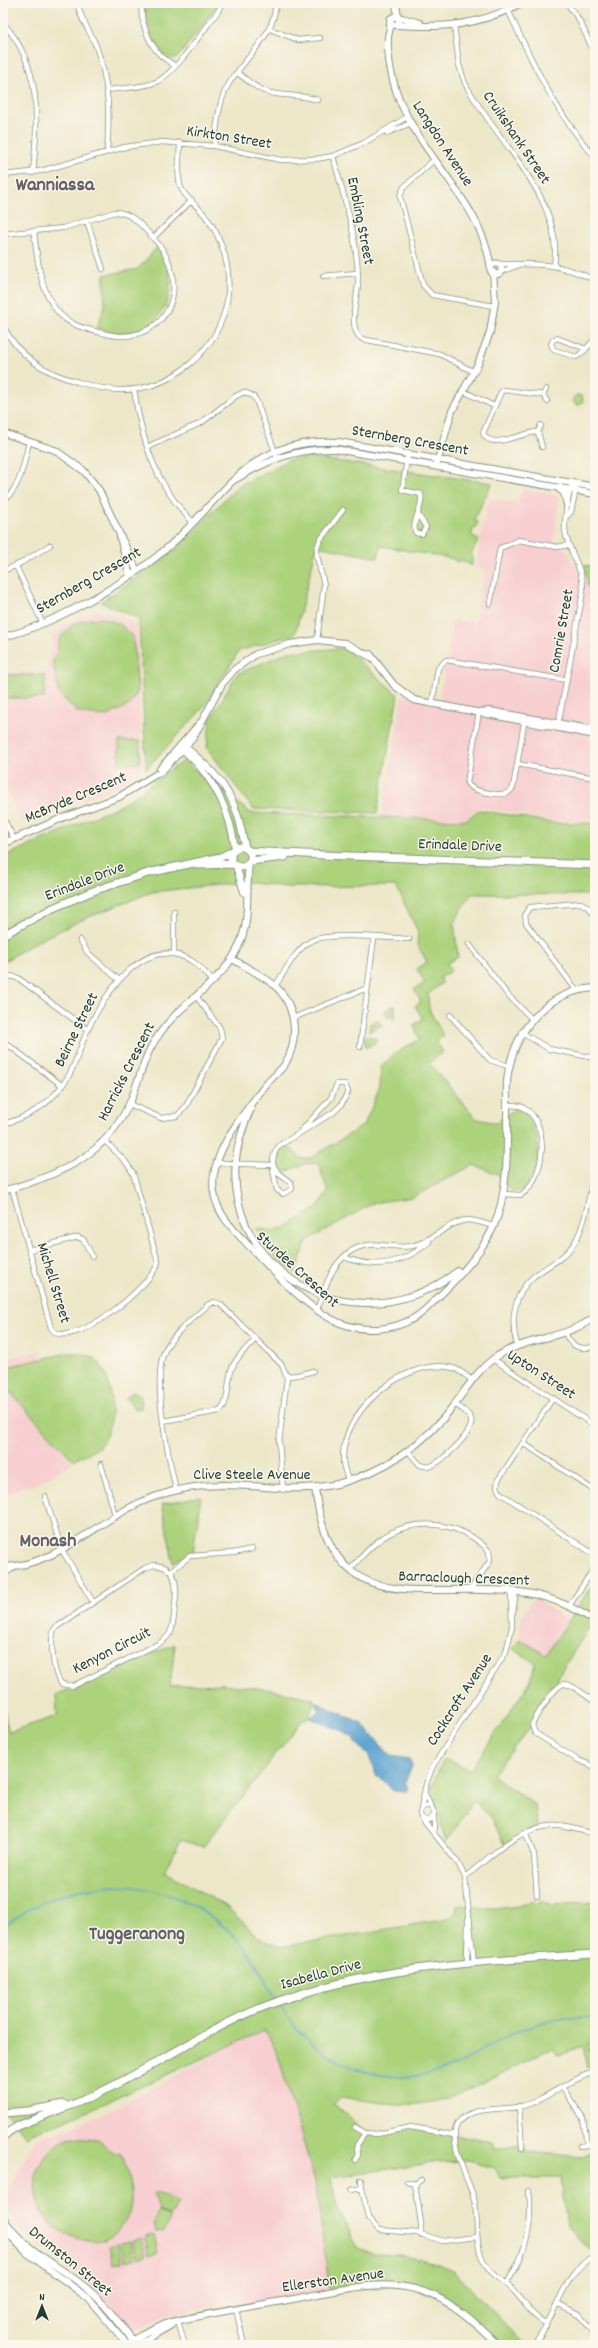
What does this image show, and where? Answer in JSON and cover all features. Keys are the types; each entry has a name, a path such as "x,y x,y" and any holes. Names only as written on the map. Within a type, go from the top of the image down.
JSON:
{"main road":[{"name":"Erindale Drive","path":"3,935 53,908 93,891 138,876 221,857 241,847 248,850 323,855 595,865"},
{"path":"234,850 231,856 235,865"},
{"path":"248,850 250,863"},
{"name":"Erindale Drive","path":"182,866 235,865 244,867 250,863 265,858 323,855"},
{"name":"Isabella Drive","path":"3,2137 19,2124 77,2101 134,2075 212,2031 294,1995 378,1974 471,1963 595,1954"},
{"name":"Isabella Drive","path":"3,2113 28,2111 77,2101"}],"street":[{"path":"78,3 80,12 99,56 107,90 109,118 107,152"},
{"path":"143,3 142,15 153,45 160,54 175,66"},
{"path":"107,90 154,82 162,79 175,66 219,10 221,3"},
{"path":"214,146 223,96 270,29 276,3"},
{"path":"395,21 429,25 454,25 489,18 521,3"},
{"path":"567,3 579,20 595,54"},
{"name":"Langdon Avenue","path":"394,6 395,21 390,35 390,46 395,87 411,123 471,211 489,251 502,268 495,287"},
{"path":"508,10 551,98 570,127 595,157"},
{"path":"3,23 12,33 26,58 35,87 37,125 33,172"},
{"name":"Cruikshank Street","path":"454,25 459,65 465,83 528,176 549,219 556,241 554,265"},
{"path":"270,29 298,40 320,38"},
{"path":"238,73 260,89 269,92 303,95 318,100"},
{"name":"Kirkton Street","path":"378,136 407,116"},
{"name":"Kirkton Street","path":"3,175 58,168 107,152 143,144 180,142 214,146 285,160 333,156 411,123"},
{"path":"3,326 10,337 28,358 50,373 106,389 134,389 167,379 189,366 210,342 223,315 228,286 223,249 211,223 183,191 179,181 180,142"},
{"name":"Embling Street","path":"333,156 354,243 357,273 354,324 358,337 362,340 440,354 474,372"},
{"path":"435,160 404,187 400,196 422,285 432,295 494,306"},
{"path":"153,238 192,200"},
{"path":"3,234 34,232 87,221 115,212 125,212 153,238 165,252 172,266 174,278 172,300 160,318 150,327 131,335 114,336 75,325 57,310 49,298 43,280 34,232"},
{"path":"87,221 103,269"},
{"name":"Langdon Avenue","path":"437,466 441,460 445,430 452,411 474,372 490,332 495,287 489,251"},
{"path":"523,264 500,272 492,270 493,264 523,264 554,265 571,269 595,280"},
{"path":"323,276 357,273"},
{"path":"586,349 557,338 553,340 551,344 554,350 573,358 579,356 586,349 595,339"},
{"path":"543,395 546,388"},
{"path":"134,389 139,425 147,447 172,501 193,522"},
{"path":"538,432 530,431 501,441 485,438 483,429 494,406 504,390 543,395 547,401"},
{"path":"463,391 494,406"},
{"path":"147,447 200,423 236,396 244,392 253,396 256,400 276,454"},
{"path":"541,425 538,432 542,447"},
{"path":"3,433 55,450 84,471 99,490 120,537 130,576"},
{"path":"3,501 12,492 19,479 29,442"},
{"name":"Sternberg Crescent","path":"3,637 43,624 130,576 149,562 193,522 230,483 250,465 276,454 295,449 339,442 517,473 595,494"},
{"name":"Sternberg Crescent","path":"295,449 335,449 556,487 595,487"},
{"path":"408,454 402,490 421,494 419,516"},
{"name":"Langdon Avenue","path":"441,460 444,468"},
{"path":"556,487 564,493 567,505"},
{"name":"Comrie Street","path":"558,726 584,587 581,571 566,535 567,505 573,487"},
{"name":"Comrie Street","path":"566,517 571,512 573,487"},
{"path":"316,640 324,585 317,556 317,548 320,540 343,510"},
{"path":"120,537 126,544 137,571"},
{"path":"490,604 500,548 519,540 557,547 569,545"},
{"path":"3,571 16,566 50,545"},
{"path":"131,556 140,562 149,562"},
{"path":"16,566 43,624"},
{"name":"McBryde Crescent","path":"157,773 193,738 222,684 245,661 274,647 316,640 320,637 332,637 351,641 365,649 398,689 414,700 478,712 490,711 525,720 595,734"},
{"path":"432,704 438,668 446,660 567,680"},
{"path":"478,712 467,778 469,786 473,789 508,793 513,788 525,720"},
{"name":"McBryde Crescent","path":"5,843 119,797 176,759 202,721"},
{"name":"McBryde Crescent","path":"558,726 595,730"},
{"path":"193,738 193,747 199,757"},
{"path":"183,747 199,757 212,769 230,796 248,850"},
{"path":"183,747 199,766 222,799 232,826 234,850"},
{"path":"176,759 184,758 199,766"},
{"path":"517,764 595,778"},
{"path":"3,818 14,839"},
{"path":"3,831 5,843"},
{"name":"Harricks Crescent","path":"3,1190 65,1170 86,1157 104,1140 129,1104 144,1061 156,1039 175,1014 214,982 232,959 245,926 250,863"},
{"name":"Harricks Crescent","path":"235,865 241,878 247,906"},
{"path":"577,991 526,923 524,914 530,907 576,902 585,904 595,916"},
{"path":"174,911 174,954"},
{"path":"275,986 300,951 313,940 329,936 409,939"},
{"path":"360,1047 374,938"},
{"path":"80,940 88,953 119,980"},
{"path":"469,944 507,994 532,1019"},
{"name":"Beirne Street","path":"3,1124 32,1113 48,1101 62,1086 73,1069 88,1030 106,998 130,968 145,959 165,954 174,954 194,962 214,982"},
{"name":"Sturdee Crescent","path":"232,959 275,986 286,1000 293,1018 294,1039 290,1054 282,1067 256,1099 221,1151 216,1163 213,1184 217,1204 223,1217 267,1266 316,1309 333,1321 345,1325 376,1329 411,1320 435,1300 469,1263 482,1246 493,1226 503,1194 508,1066 521,1032 532,1019 550,1003 577,991 595,988"},
{"path":"3,980 10,976 18,978 88,1030"},
{"path":"293,1018 367,988"},
{"path":"129,1104 161,1118 176,1116 186,1106 222,1038 220,1028 196,996"},
{"path":"450,1015 490,1060 508,1066"},
{"path":"521,1032 549,1049 595,1058"},
{"path":"3,1041 62,1086"},
{"path":"273,1165 278,1173 291,1183 292,1189 288,1193 281,1194 277,1190 273,1165 274,1153 278,1146 300,1132 339,1107 348,1092 345,1084 337,1084 331,1098 300,1132"},
{"name":"Sturdee Crescent","path":"256,1099 243,1129 237,1164 238,1190 248,1228 260,1248 281,1271 301,1286 322,1295 350,1303 377,1304 405,1300 428,1291 469,1263"},
{"path":"503,1194 521,1195 531,1186 539,1169 542,1150 540,1134 532,1116 524,1107 506,1105"},
{"name":"Michell Street","path":"12,1188 51,1328 58,1336 82,1330 105,1318 156,1269 157,1259 133,1173 125,1161 104,1140"},
{"path":"216,1163 273,1165"},
{"path":"517,1345 513,1325 517,1300 527,1283 533,1277 560,1259 574,1244 582,1225 595,1168"},
{"path":"344,1257 364,1263 379,1264 394,1262 408,1257 435,1237 454,1225 466,1220 493,1226"},
{"path":"239,1235 248,1228"},
{"path":"29,1250 78,1237 84,1240 92,1256"},
{"path":"316,1309 333,1271 344,1257 355,1249 370,1244 405,1247 423,1243 435,1237"},
{"path":"405,1247 408,1257"},
{"path":"428,1291 435,1300"},
{"path":"176,1490 163,1421 161,1379 165,1351 170,1342 209,1304 214,1302 220,1304 282,1365 287,1376 278,1442 283,1490"},
{"name":"Clive Steele Avenue","path":"3,1567 14,1567 37,1561 62,1550 115,1516 148,1499 176,1490 223,1485 283,1490 315,1488 348,1480 377,1470 408,1451 433,1430 455,1404 472,1380 493,1359 517,1345 565,1332 595,1317"},
{"path":"565,1332 568,1342 574,1346 587,1348 595,1346"},
{"path":"163,1421 220,1411 224,1406 230,1373 235,1362 256,1339"},
{"name":"Upton Street","path":"493,1359 595,1426"},
{"path":"348,1480 343,1460 350,1430 361,1410 381,1389 404,1376 436,1367 456,1369 472,1380"},
{"path":"287,1376 313,1371"},
{"path":"552,1398 498,1480 498,1491 595,1556"},
{"path":"408,1451 420,1465 429,1467 449,1452 469,1431 472,1424 467,1414 455,1404"},
{"path":"523,1443 595,1491"},
{"path":"101,1464 115,1516"},
{"name":"Barraclough Crescent","path":"315,1488 320,1522 325,1537 336,1555 350,1569 372,1583 390,1589 513,1591 542,1596 569,1606 595,1621"},
{"path":"45,1496 62,1550 93,1602"},
{"path":"350,1569 370,1548 391,1533 409,1526 434,1524 458,1530 489,1551 490,1561 470,1590"},
{"path":"171,1571 190,1556 234,1553 252,1549"},
{"name":"Kenyon Circuit","path":"151,1566 160,1566 171,1571 177,1586 173,1622 168,1636 158,1644 73,1686 65,1686 60,1683 55,1674 53,1631 58,1625 151,1566"},
{"name":"Clive Steele Avenue","path":"3,1574 14,1567"},
{"path":"569,1606 595,1567"},
{"name":"Cockcroft Avenue","path":"422,1809 433,1766 502,1661 510,1642 513,1591"},
{"path":"595,1702 568,1684 562,1684 556,1688 532,1725 535,1733 554,1746 576,1759 595,1766"},
{"path":"425,1794 434,1812 434,1834"},
{"path":"431,1807 427,1806 422,1809 420,1814 422,1819 458,1863 465,1877 469,1914 471,1963"},
{"path":"422,1819 428,1821 434,1816"},
{"path":"465,1877 525,1832 548,1826 559,1826 595,1834"},
{"path":"525,1832 534,1854 536,1896"},
{"path":"547,2324 532,2315 506,2284 486,2265 479,2252 476,2206 454,2135 458,2123 468,2114 519,2106 540,2099 595,2072"},
{"path":"562,2087 583,2118 587,2145"},
{"path":"519,2106 522,2148"},
{"path":"355,2127 366,2133 377,2134 411,2128 454,2135"},
{"path":"355,2160 358,2155 356,2145 366,2133"},
{"path":"580,2146 595,2144"},
{"path":"361,2180 368,2218 376,2228 384,2232 408,2232 443,2241 477,2237"},
{"path":"407,2182 415,2184 421,2180"},
{"path":"415,2184 421,2223 421,2235"},
{"path":"352,2190 362,2188"},
{"path":"506,2284 519,2264 527,2245 530,2224 529,2191"},
{"name":"Drumston Street","path":"3,2217 24,2242 91,2292 132,2344"},
{"name":"Drumston Street","path":"3,2228 26,2252 88,2298 132,2344"},
{"path":"533,2345 547,2324 571,2276 578,2267 595,2255"},
{"name":"Ellerston Avenue","path":"132,2344 155,2327 178,2321 365,2286 406,2287 426,2293 451,2304 468,2317 498,2345"},
{"path":"557,2303 578,2314 594,2330 595,2337"},
{"path":"236,2310 244,2345"},
{"path":"178,2321 185,2345"}],"shaded area":[{"path":"523,488 552,494 559,498 554,542 566,550 595,597 595,701 588,741 595,743 595,821 555,821 480,807 465,819 382,817 402,696 439,702 453,620 475,623 485,569 475,568 488,498 517,503"},
{"path":"97,610 137,623 142,770 108,791 21,823 3,780 3,672 47,672 53,637 68,622"},
{"path":"39,1351 54,1418 48,1420 51,1437 73,1463 31,1486 23,1486 3,1498 3,1360"},
{"path":"534,1598 568,1620 546,1655 520,1638 522,1616"},
{"path":"264,2030 275,2046 315,2181 330,2292 181,2312 157,2319 138,2329 131,2328 91,2284 22,2232 10,2214 3,2199 35,2140 102,2115 232,2045"}],"green space":[{"path":"146,3 219,3 179,56 172,58 165,55 159,49 149,29 146,18"},
{"path":"280,3 334,3 334,5 280,6"},
{"path":"158,246 166,260 170,274 170,288 167,302 160,314 151,323 137,330 118,333 97,328 105,305 104,275 138,269"},
{"path":"576,395 580,395 582,396 582,404 576,405 573,402 573,398"},
{"path":"307,457 492,483 474,520 478,523 472,532 472,536 479,540 472,552 472,566 462,560 456,562 454,559 381,546 378,558 317,546 295,634 239,651 203,708 146,769 139,619 101,602 174,551 238,486 289,460"},
{"path":"584,565 595,567 595,591 588,586"},
{"path":"103,618 120,624 133,637 138,691 129,705 108,716 90,715 77,712 59,693 53,663 60,638 73,624 89,619"},
{"path":"345,648 398,695 377,813 253,809 207,748 210,720 237,674 288,652"},
{"path":"3,675 45,675 44,698 3,698"},
{"path":"119,741 140,741 140,763 119,764"},
{"path":"183,761 251,813 466,820 479,810 554,823 595,823 595,895 471,894 454,923 458,957 447,963 451,971 440,977 442,983 428,994 429,1009 444,1037 436,1041 443,1052 429,1063 477,1119 497,1123 514,1109 523,1110 535,1130 538,1152 537,1163 534,1173 521,1192 511,1191 498,1174 473,1165 413,1197 373,1203 307,1241 295,1273 275,1257 256,1229 281,1230 317,1208 328,1192 318,1163 304,1164 284,1173 273,1161 285,1144 301,1158 311,1158 364,1125 380,1088 381,1067 394,1054 420,1039 413,1025 423,1019 415,1006 421,1002 414,989 425,983 417,969 427,962 417,944 418,932 396,886 287,887 244,882 152,892 84,919 38,941 3,962 3,857 121,805"},
{"path":"395,1005 395,1017 393,1019 392,1015 388,1017 385,1011"},
{"path":"377,1020 382,1025 369,1032 370,1024"},
{"path":"367,1036 377,1038 379,1040 366,1048 364,1037"},
{"path":"67,1353 86,1354 97,1361 104,1371 109,1384 111,1398 109,1427 104,1439 98,1448 73,1460 7,1389 7,1367"},
{"path":"133,1392 140,1395 141,1408 134,1409 126,1398"},
{"path":"201,1496 193,1553 173,1562 162,1504"},
{"path":"595,1581 595,1619 560,1673 556,1685 529,1729 492,1775 535,1805 538,1826 504,1845 492,1818 474,1801 446,1842 431,1787 444,1759 471,1770 530,1682 535,1663 513,1649 520,1639 546,1655"},
{"path":"175,1644 170,1686 222,1684 274,1690 315,1699 309,1718 302,1721 203,1847 181,1840 164,1871 226,1906 257,1936 280,1947 448,1919 455,1913 458,1904 475,1907 507,1908 525,1904 531,1900 537,1904 543,1901 551,1905 595,1902 595,2044 588,2044 593,2067 588,2068 583,2046 557,2055 554,2049 543,2052 475,2087 432,2102 421,2104 398,2104 341,2097 334,2104 362,2129 374,2134 415,2128 492,2142 494,2149 521,2145 529,2152 582,2157 588,2153 595,2155 595,2255 567,2227 561,2178 500,2178 495,2168 467,2161 440,2162 331,2177 337,2206 358,2248 375,2255 400,2256 425,2260 454,2271 525,2345 496,2345 447,2302 420,2290 390,2286 330,2292 315,2181 275,2046 264,2030 108,2102 26,2137 3,2109 3,1706 9,1732 57,1716 56,1695"},
{"path":"71,2138 98,2140 115,2153 122,2154 131,2191 129,2213 124,2223 116,2232 104,2240 96,2241 80,2239 57,2229 46,2218 36,2195 35,2183 42,2160 49,2151 59,2143"},
{"path":"156,2193 178,2201 172,2214 169,2215 159,2211 154,2194"},
{"path":"159,2212 169,2216 170,2219 164,2232 156,2231 154,2223"},
{"path":"154,2234 158,2253 149,2255 144,2236"},
{"path":"141,2238 146,2256 137,2258 132,2240"},
{"path":"130,2240 134,2259 125,2261 120,2242"},
{"path":"118,2243 122,2262 113,2264 109,2246"}],"water":[{"path":"315,1702 360,1722 391,1756 409,1759 412,1766 405,1782 408,1787 406,1792 393,1791 381,1778 376,1775 368,1754 356,1743 354,1738 343,1731 310,1718 319,1710"}],"waterway":[{"path":"3,1927 31,1908 62,1895 93,1888 124,1886 155,1891 185,1902 213,1918 239,1941 255,1962 277,2000"},
{"path":"280,2005 295,2026 313,2044 333,2058 356,2068 380,2075 404,2077 429,2074 454,2066 530,2026 551,2020 595,2018"}],"district":[{"name":"Wanniassa","path":"55,186"},
{"name":"Monash","path":"48,1542"},
{"name":"Tuggeranong","path":"137,1935"}]}
